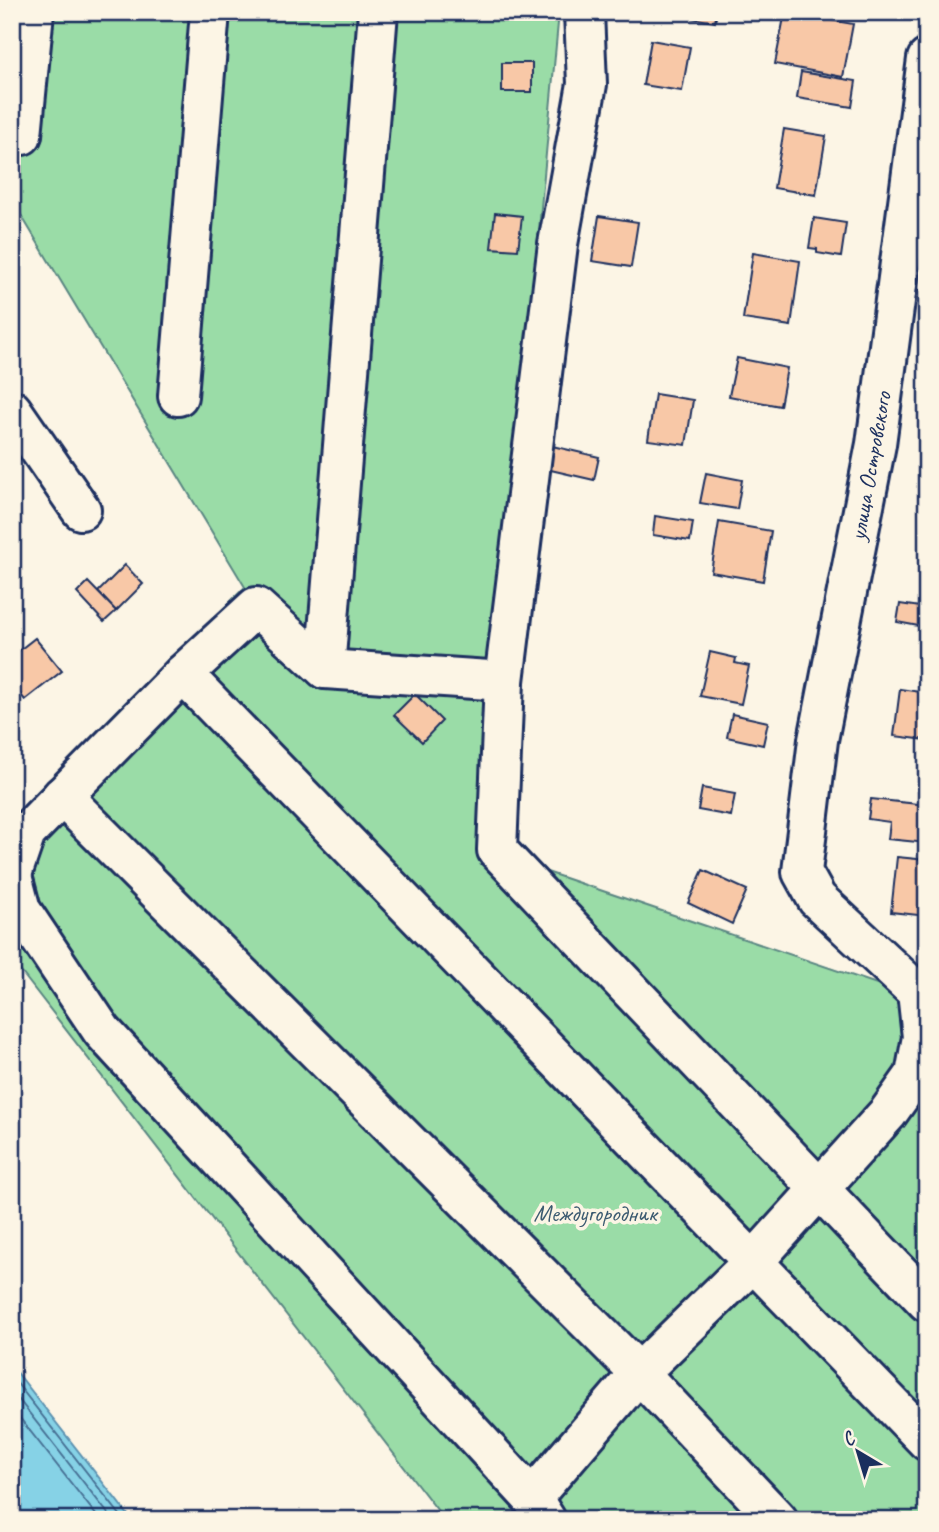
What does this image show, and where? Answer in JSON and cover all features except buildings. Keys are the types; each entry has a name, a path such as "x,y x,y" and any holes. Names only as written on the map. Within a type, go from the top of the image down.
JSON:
{"street":[{"path":"22,135 34,12"},
{"path":"178,396 210,12"},
{"path":"325,669 378,12"},
{"path":"584,12 587,84 558,244 504,681 497,850 927,1302"},
{"name":"улица Островского","path":"922,993 817,899 802,872 818,740 876,444 927,59"},
{"path":"12,410 81,510"},
{"path":"504,681 325,669 256,607 183,674 26,833 12,875 21,910 102,1031 539,1509 639,1373 754,1261 888,1113 915,1075 922,1037 922,993"},
{"path":"183,674 927,1441"},
{"path":"62,796 639,1373 778,1520"}],"green space":[{"name":"Междугородник","path":"12,12 559,12 482,850 927,1001 927,1520 445,1520 12,960 12,823 245,587 12,200"}],"water":[{"path":"12,1366 132,1520 12,1520"}]}
